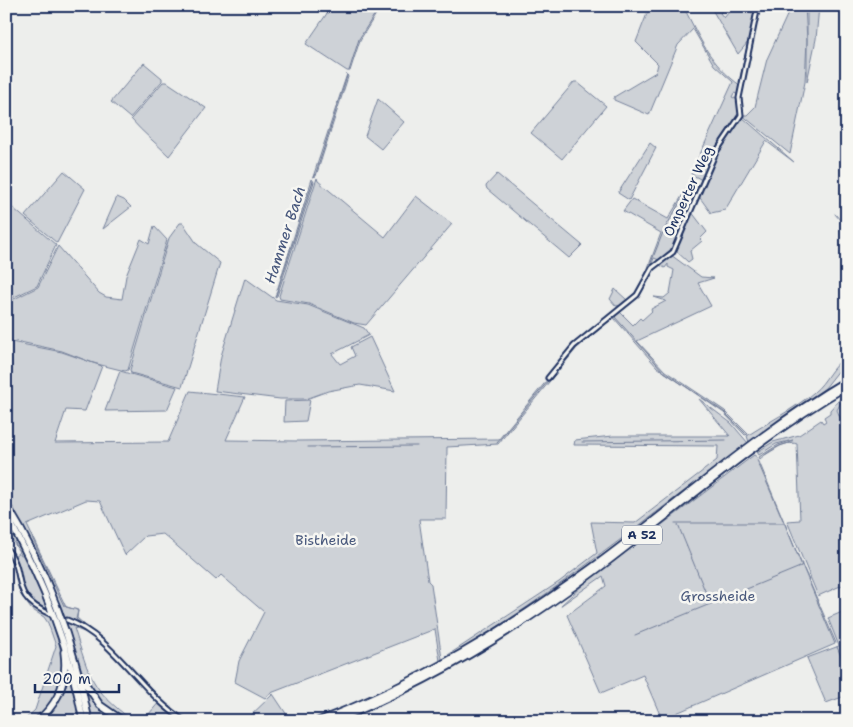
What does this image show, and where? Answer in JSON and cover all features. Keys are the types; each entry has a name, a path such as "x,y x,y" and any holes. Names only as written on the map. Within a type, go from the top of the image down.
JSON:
{"highway":[{"name":"A 52","path":"318,721 416,678 501,631 598,563 766,434 847,380"},
{"name":"A 52","path":"334,721 432,676 518,626 592,573 769,438 847,386"},
{"path":"6,504 48,586 79,672 89,721"},
{"path":"6,514 35,568 57,621 74,676 83,721"},
{"path":"37,721 54,703 65,677 65,660 57,621"},
{"path":"79,672 94,699 106,711 123,721"},
{"path":"49,721 66,721"}],"street":[{"name":"Omperter Weg","path":"548,378 574,346 641,290 652,268 673,252 716,152 741,115 739,98 758,6"},
{"path":"6,548 13,558 19,584 25,597 36,608 50,614"},
{"path":"68,620 94,635 162,702 185,721"}],"green space":[{"path":"326,6 370,6 375,11 381,6 360,40 350,71 347,71 306,44 330,9"},
{"path":"650,6 683,6 713,60 741,86 739,95 734,93 732,97 738,100 740,116 715,152 702,180 691,174 733,82 714,65 693,29 678,45 649,115 614,100 614,97 656,72 658,64 636,42"},
{"path":"710,6 726,6 720,13 724,18 734,6 744,6 752,13 754,6 757,6 742,82 739,82 748,42 738,54"},
{"path":"785,6 805,6 807,40 805,82 790,154 742,115 747,115 755,107 767,59 790,9"},
{"path":"807,6 819,6 816,39 807,82"},
{"path":"144,63 162,78 162,81 130,118 111,102"},
{"path":"347,74 348,77 316,176 313,177"},
{"path":"163,82 167,82 206,108 169,156 131,119"},
{"path":"574,82 577,82 606,106 562,159 531,133"},
{"path":"378,99 404,122 381,149 365,136"},
{"path":"742,117 794,162 766,141 725,210 711,213 698,195 691,211 707,232 700,239 702,241 690,251 692,259 688,262 675,250 684,225 711,164"},
{"path":"650,143 656,148 629,200 618,193"},
{"path":"64,171 85,189 57,243 25,216"},
{"path":"497,174 582,245 569,258 487,189 486,186"},
{"path":"317,178 318,181 385,237 416,196 452,224 366,325 354,323 309,304 280,299 279,296"},
{"path":"693,178 699,186 672,248 659,260 654,258 645,280 635,295 623,305 616,306 610,299 615,289 627,300 642,284 661,233 623,211 632,199 668,219"},
{"path":"312,179 314,182 277,296 275,297"},
{"path":"117,197 124,200 131,207 103,229"},
{"path":"6,202 56,245 37,286 6,301"},
{"path":"180,223 183,223 197,244 220,263 182,387 131,373 130,370 169,238"},
{"path":"154,226 167,240 128,370 125,371 93,363 62,351 6,339 6,303 38,287 58,246 99,293 106,297 122,299 126,276 141,239 149,244"},
{"path":"671,255 701,277 714,278 698,283 711,306 637,341 665,371 725,411 748,434 745,435 724,413 657,367 614,318 619,311 633,325 640,318 642,320 652,311 651,309 666,301 654,297 664,298 670,293 674,270 668,267 668,264 665,268 658,264"},
{"path":"245,278 276,300 308,305 364,328 369,335 332,354 340,364 355,356 351,347 370,337 395,391 360,385 328,391 306,399 280,399 215,391 221,356"},
{"name":"Bistheide","path":"609,319 612,319 577,348 498,444 447,447 446,519 419,519 428,581 431,584 442,659 440,661 435,629 271,693 265,698 235,682 239,661 264,612 221,575 216,580 163,534 145,536 125,555 100,501 86,500 27,525 66,607 78,610 77,618 102,640 99,643 89,634 74,628 93,681 108,700 133,721 128,721 100,701 89,687 62,609 23,527 13,531 49,611 33,602 24,590 13,557 19,552 6,528 6,341 62,352 102,366 85,411 66,410 55,443 168,442 190,391 245,397 226,440 499,439 575,346"},
{"path":"847,357 847,364 840,369 825,388 749,442 747,436 805,399"},
{"path":"120,371 177,387 167,410 105,411"},
{"path":"847,391 837,410 847,433 847,443 841,443 844,520 847,521 847,583 818,596 787,521 800,520 797,444 782,445 760,459 759,457 778,445 793,440 776,444 759,455 757,452 773,442 799,435 821,420 823,423 826,421 824,417 830,413 830,410"},
{"path":"699,399 731,423 748,443 565,581 489,632 450,656 448,655 559,582 597,553 591,522 635,523 717,460 718,446 574,445 575,440 613,436 730,436"},
{"path":"310,400 306,421 284,422 285,401"},
{"name":"Grossheide","path":"754,455 757,457 835,644 665,718 661,717 643,675 601,693 567,615 606,586 603,576 560,606 585,583"},
{"path":"20,593 34,608 49,615 55,629 61,658 59,685 54,698 34,721 23,721 35,710 56,646 44,617 31,609"},
{"path":"847,610 847,699 845,696 826,703 807,658 839,646 828,618"},
{"path":"67,664 80,721 40,721 58,699"},
{"path":"86,690 96,703 121,721 92,721"},
{"path":"273,694 291,721 263,721 259,718 256,721 245,721"},
{"path":"160,701 182,721 143,721"}],"waterway":[{"name":"Hammer Bach","path":"349,71 359,39 380,6"},
{"name":"Hammer Bach","path":"315,176 347,76"},
{"path":"644,280 664,230 693,180"},
{"name":"Hammer Bach","path":"276,295 313,181"},
{"path":"835,214 847,228"},
{"path":"620,306 637,292"},
{"path":"614,316 664,372 724,412 745,433"},
{"path":"497,443 576,347 610,319"},
{"path":"582,442 726,440"},
{"path":"765,455 780,446 792,442"},
{"path":"308,447 417,446"},
{"path":"757,460 783,520"},
{"path":"675,523 784,523"},
{"path":"785,524 802,566"},
{"path":"678,525 710,603"},
{"path":"31,535 64,606 73,609"},
{"path":"15,543 21,555"},
{"path":"635,635 800,567 802,564"},
{"path":"804,569 836,643"},
{"path":"75,609 78,611 76,619 100,638"},
{"path":"837,647 847,670"},
{"path":"133,671 158,695"}]}
